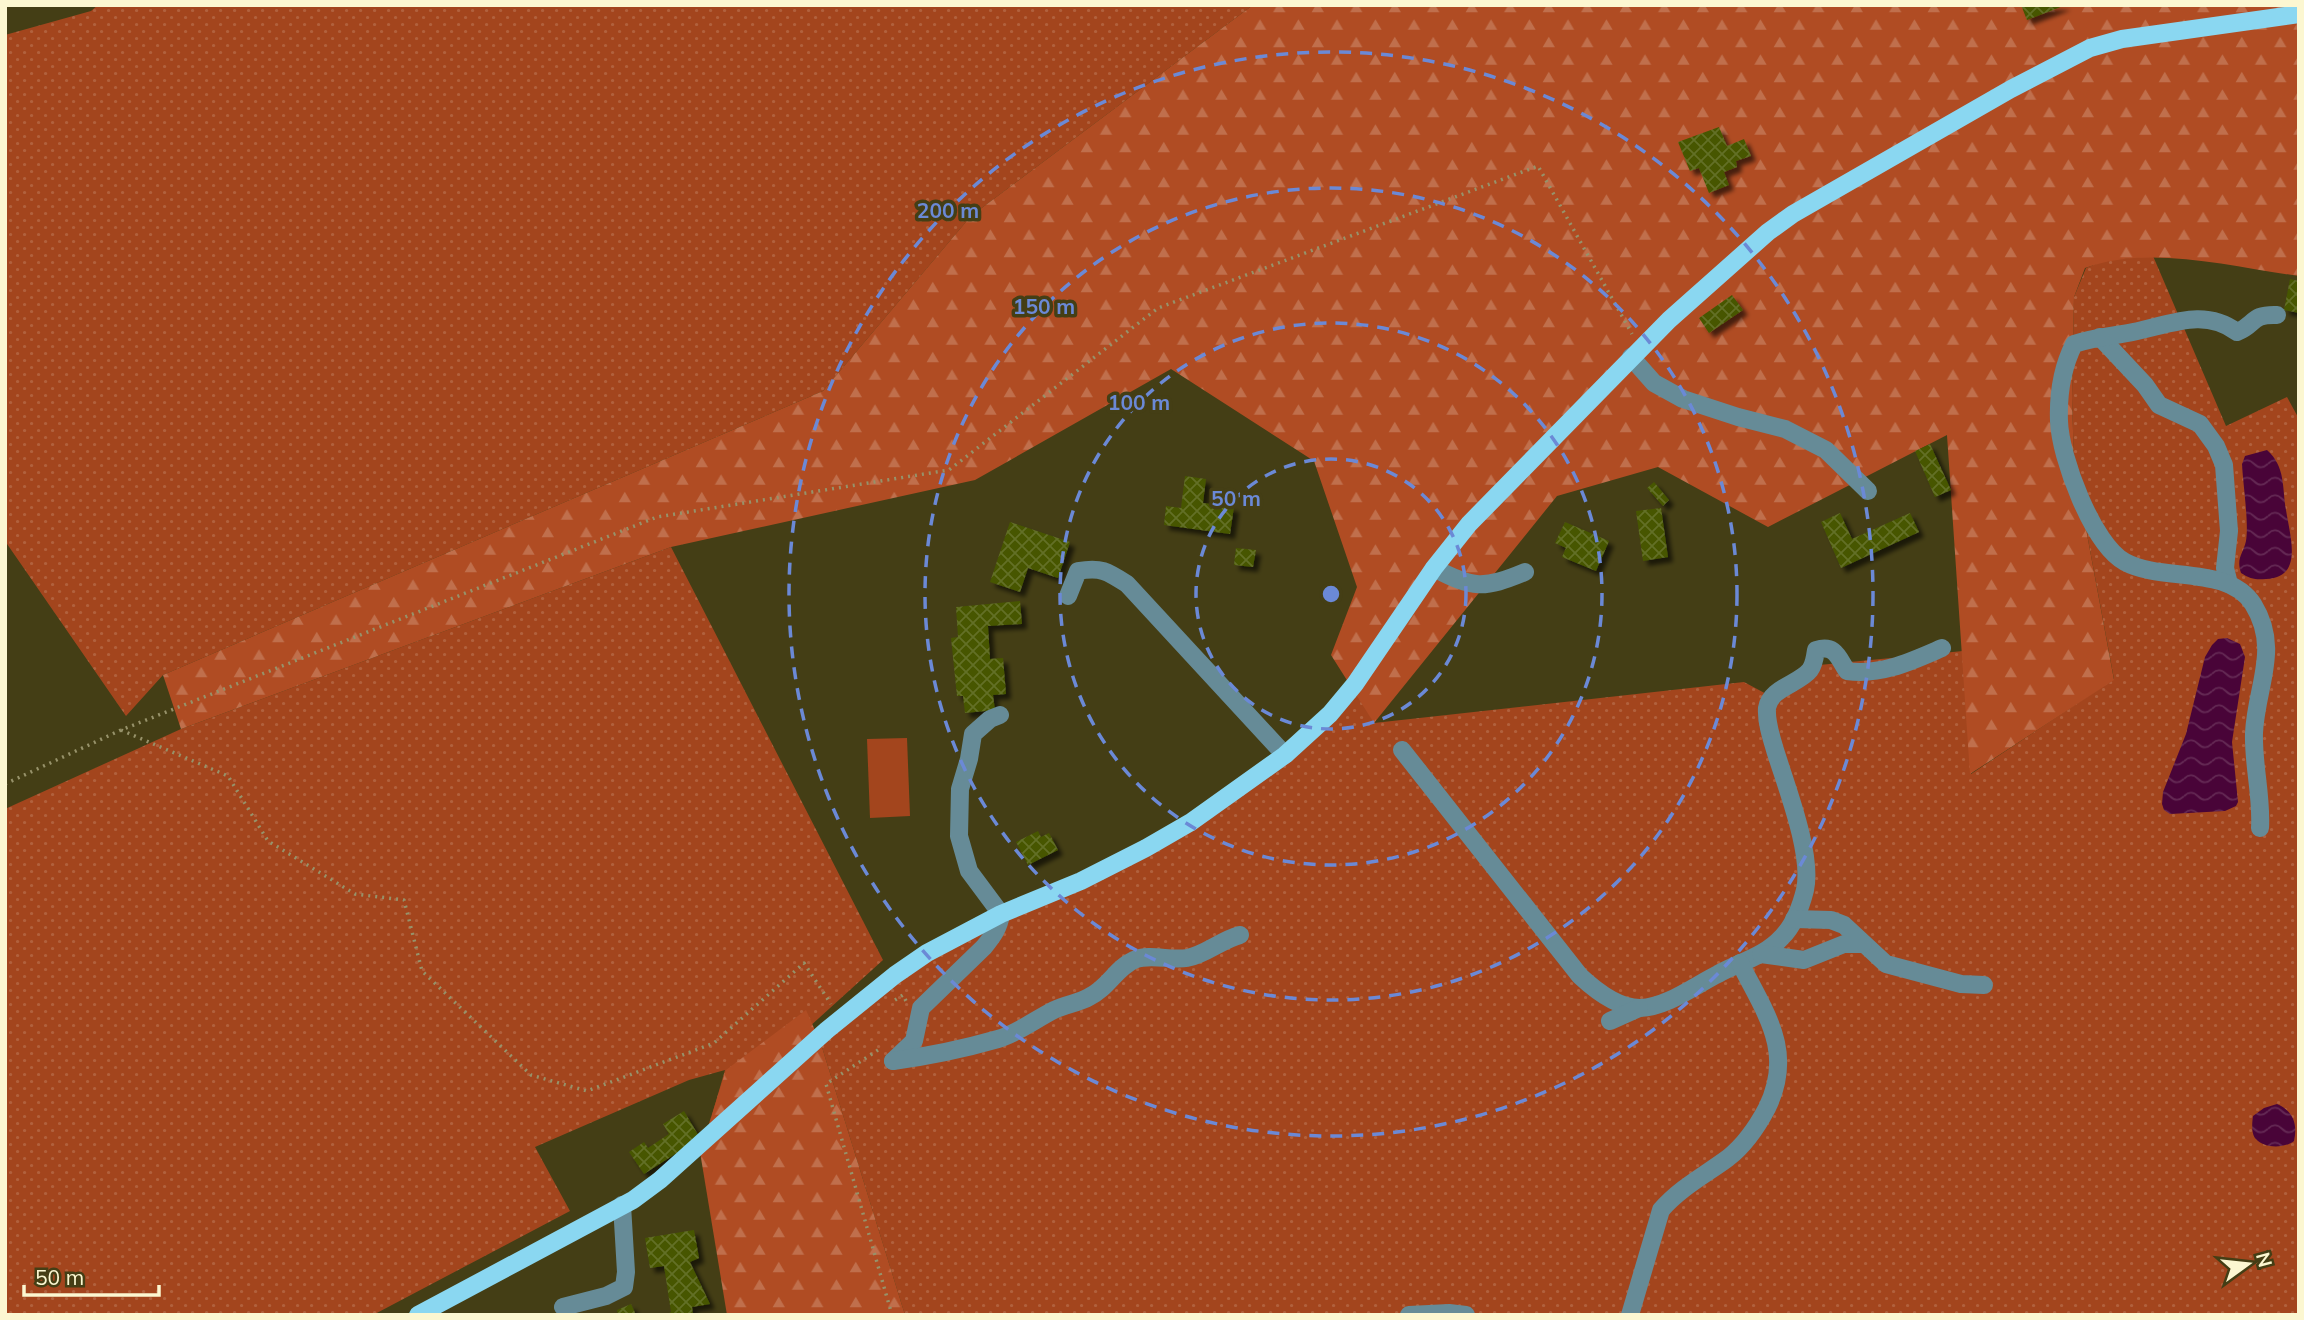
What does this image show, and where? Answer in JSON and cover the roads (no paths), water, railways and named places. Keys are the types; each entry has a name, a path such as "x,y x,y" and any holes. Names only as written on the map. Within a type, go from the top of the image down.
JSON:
{"main road":[{"path":"418,1315 622,1205 660,1180 827,1030 927,953 1001,914 1093,876 1157,842 1191,822 1285,755 1330,714 1355,684 1434,568 1468,524 1636,353 1718,275 1793,214 2011,89 2079,54 2122,39 2299,14"}],"lane":[{"path":"2260,828 2254,730 2266,675 2266,630 2242,590 2229,584 2194,576 2149,572 2116,557 2085,510 2065,454 2059,424 2059,397 2064,367 2074,344 2175,320 2214,319 2237,332 2262,314 2277,315"},
{"path":"2100,337 2145,385 2159,405 2200,424 2216,446 2224,466 2230,531 2225,568 2229,584"},
{"path":"1636,353 1654,383 1683,399 1785,429 1826,450 1868,491"},
{"path":"1068,596 1078,571 1097,568 1127,584 1285,755"},
{"path":"1434,568 1459,582 1476,586 1501,582 1525,572"},
{"path":"1610,1021 1639,1008 1673,998 1760,954 1784,936 1794,919 1805,889 1807,874 1804,849 1767,715 1768,704 1780,691 1812,668 1816,650 1832,649 1847,671 1857,673 1890,668 1942,648"},
{"path":"1000,715 990,719 972,734 969,759 960,789 959,836 970,871 1001,914 999,924 993,936 920,1008 914,1041 893,1061 954,1051 998,1039 1056,1009 1095,994 1123,967 1135,960 1148,957 1186,959 1225,939 1240,935"},
{"path":"1402,750 1580,976 1609,998 1639,1008"},
{"path":"1794,919 1831,920 1844,925 1886,964 1961,984 1984,985"},
{"path":"1760,954 1804,960 1844,944 1863,944"},
{"path":"1630,1315 1661,1210 1672,1196 1731,1156 1744,1144 1758,1126 1771,1101 1778,1077 1776,1038 1740,963"},
{"path":"563,1307 606,1296 624,1287 626,1272 622,1205"},
{"path":"1409,1315 1466,1315"}],"water":[{"path":"2267,450 2277,463 2282,478 2292,554 2286,571 2278,577 2256,579 2241,573 2240,568 2247,533 2242,464 2245,456"},
{"path":"2227,638 2240,644 2245,657 2232,742 2238,802 2236,806 2225,811 2170,814 2164,810 2162,804 2163,792 2186,734 2205,657 2218,639"},
{"path":"2277,1104 2287,1110 2293,1119 2294,1141 2286,1145 2264,1145 2254,1137 2253,1116 2264,1108"}]}
